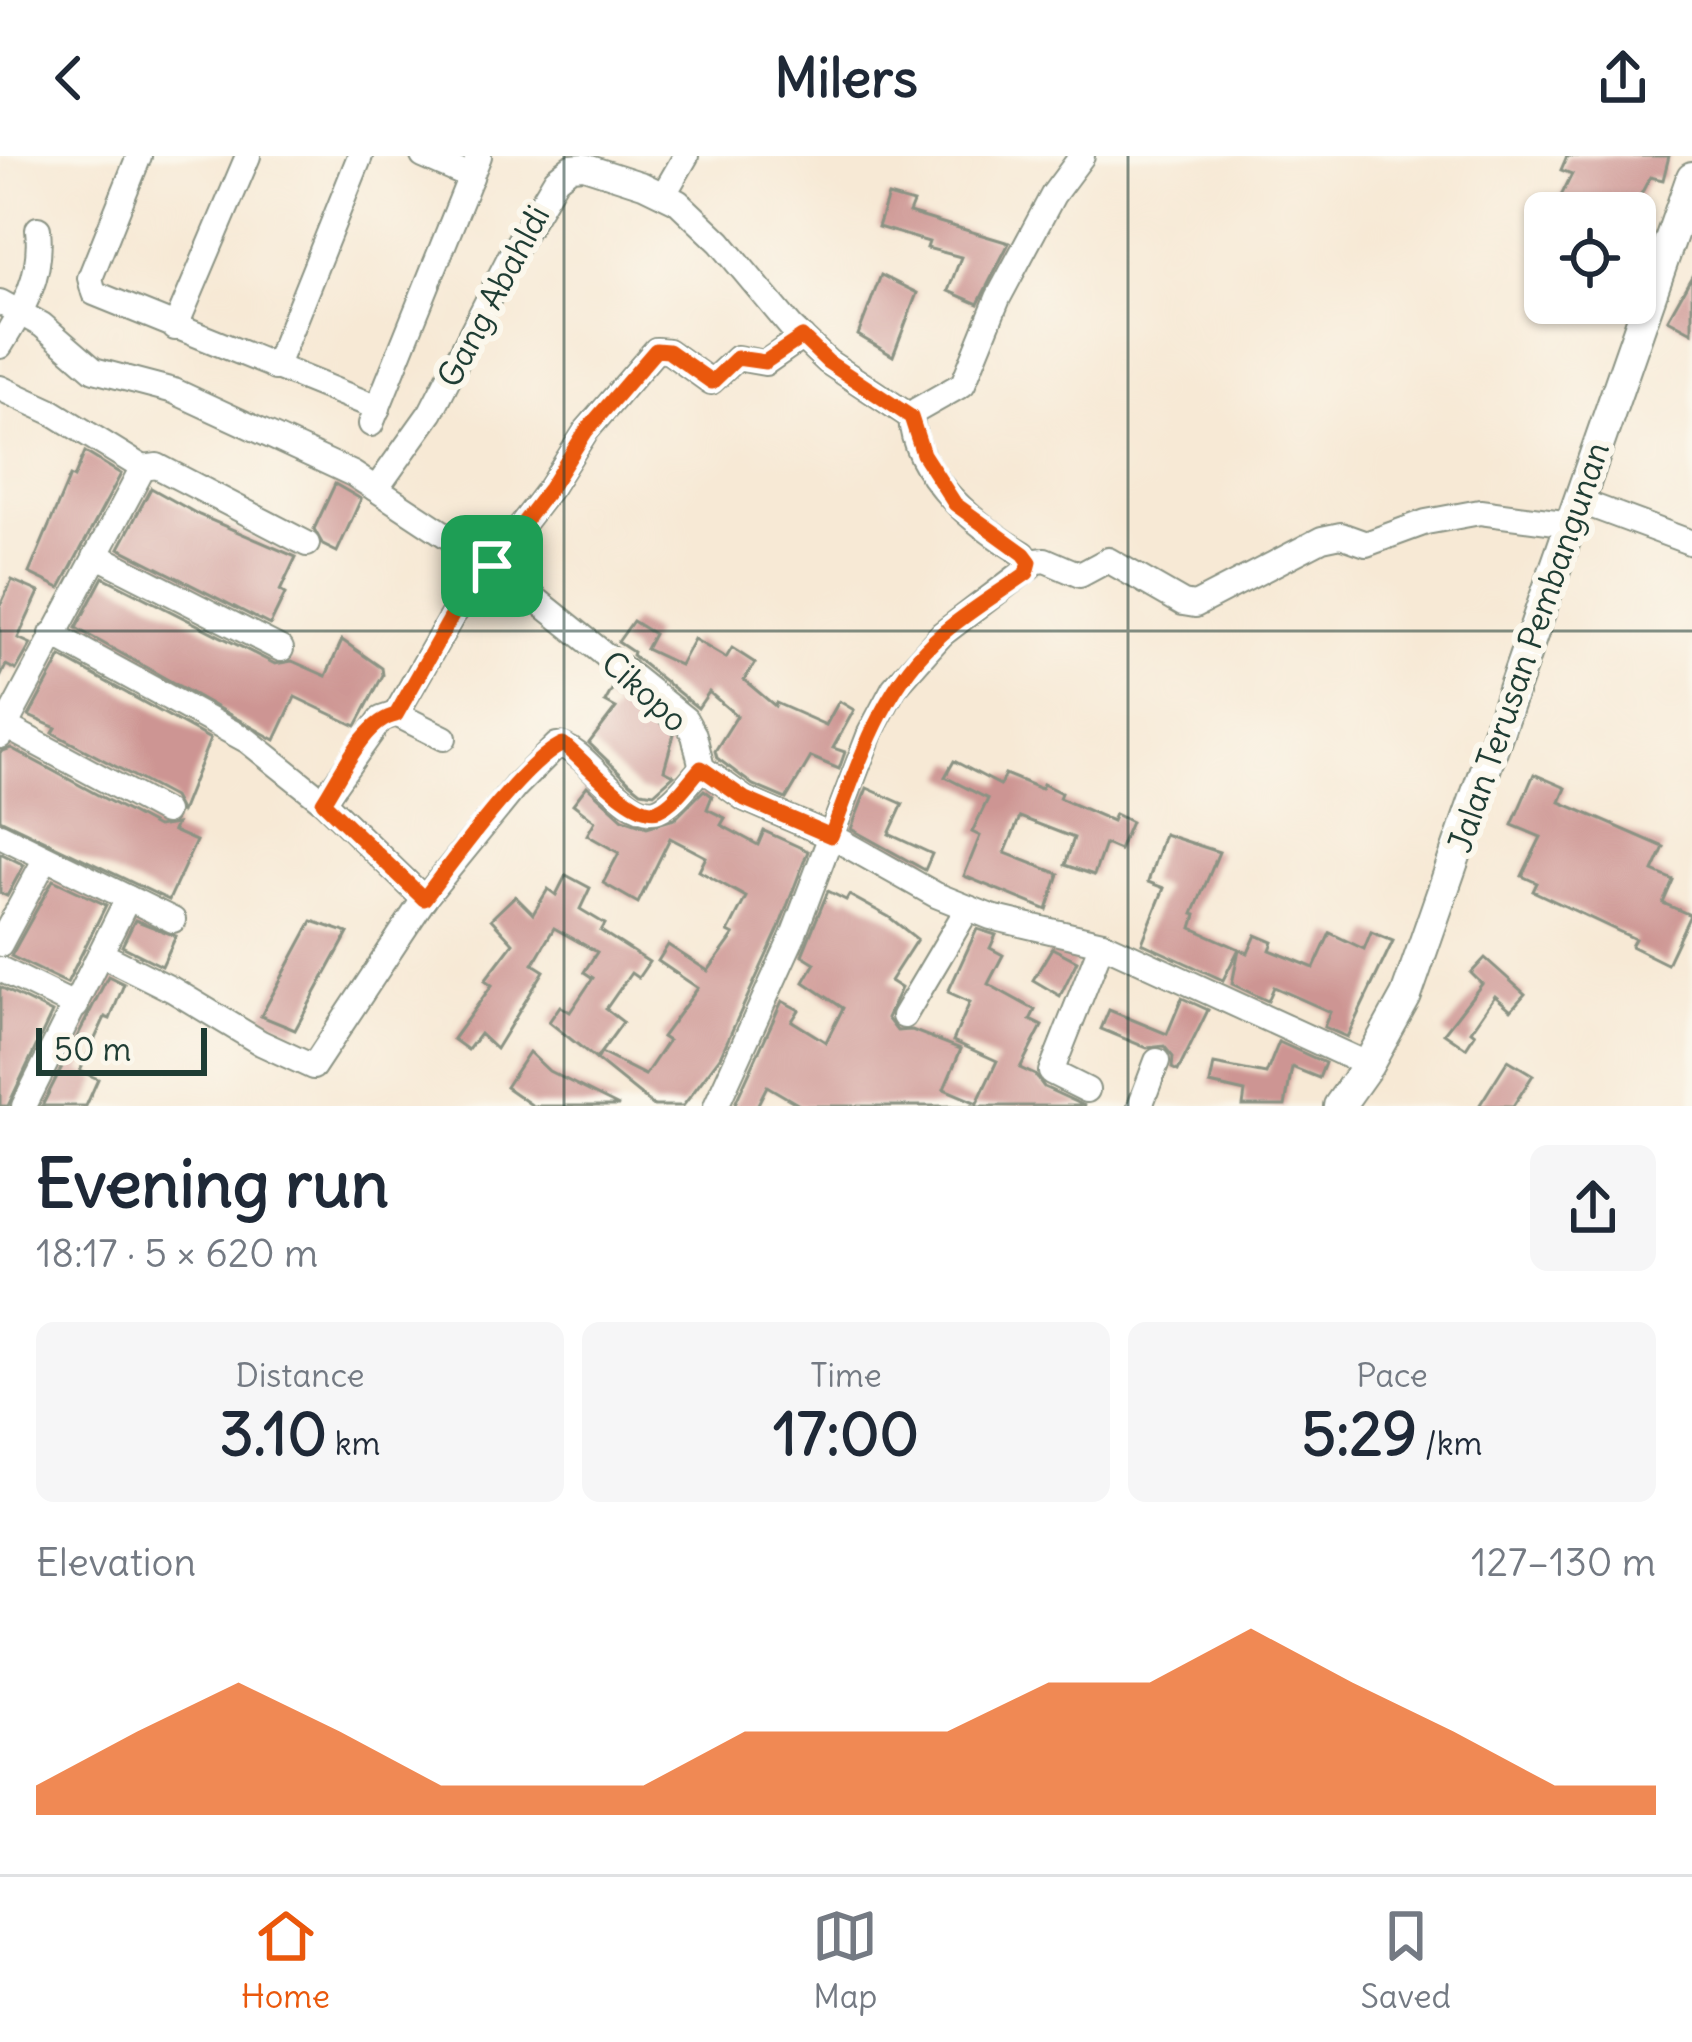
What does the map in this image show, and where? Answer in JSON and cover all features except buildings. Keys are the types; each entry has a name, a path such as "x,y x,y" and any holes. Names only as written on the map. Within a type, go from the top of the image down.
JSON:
{"street":[{"path":"140,156 90,278 94,293 275,368 374,416 475,167 423,156"},
{"path":"175,328 248,156"},
{"path":"275,368 360,156"},
{"path":"664,194 686,156"},
{"path":"1082,156 1053,195 998,298 963,384 911,417 923,454 955,504 1030,562 1045,560 1080,575 1108,560 1183,603 1195,605 1322,539 1337,536 1366,544 1426,522 1480,512 1575,512 1692,543"},
{"name":"Gang Abahldi","path":"376,490 430,412 556,179 571,167 584,166 664,194 696,217 828,362 911,417"},
{"name":"Jalan Terusan Pembangunan","path":"1339,1106 1406,996 1575,512 1683,232 1692,177"},
{"path":"0,346 11,307 38,274 38,229"},
{"name":"Cikopo","path":"11,307 94,370 174,391 352,474 492,566 685,719 701,768 745,799 831,836 936,896 1102,944 1368,1065"},
{"path":"396,715 432,646 550,488 586,431 656,350 668,351 712,382 737,358 765,362 802,337"},
{"path":"0,388 52,412 143,468 157,466 307,544"},
{"path":"143,468 3,731 165,812"},
{"path":"95,555 281,649"},
{"path":"716,1106 793,936 870,733 895,688 942,634 1027,573 1030,562"},
{"path":"52,634 248,741 323,802 424,899"},
{"path":"323,802 373,727 388,716 396,715 444,738"},
{"path":"101,954 261,1043 313,1066 424,899 516,785 557,746 569,748 622,797 645,811 656,811 669,802 701,768"},
{"path":"0,835 173,920"},
{"path":"0,944 46,858"},
{"path":"24,1106 128,898"},
{"path":"904,1016 968,908"},
{"path":"1087,1090 1051,1072 1102,944"},
{"path":"0,969 76,1006"},
{"path":"1140,1106 1157,1061"}],"route":[{"path":"802,337 870,393 911,417 923,454 955,504 1030,562 1027,573 942,634 895,688 870,733 831,836 745,799 701,768 669,802 656,811 645,811 622,797 563,744 516,785 424,899 323,802 373,727 396,715 432,646 492,566 586,431 656,350 668,351 712,382 737,358 765,362 802,337"}]}
